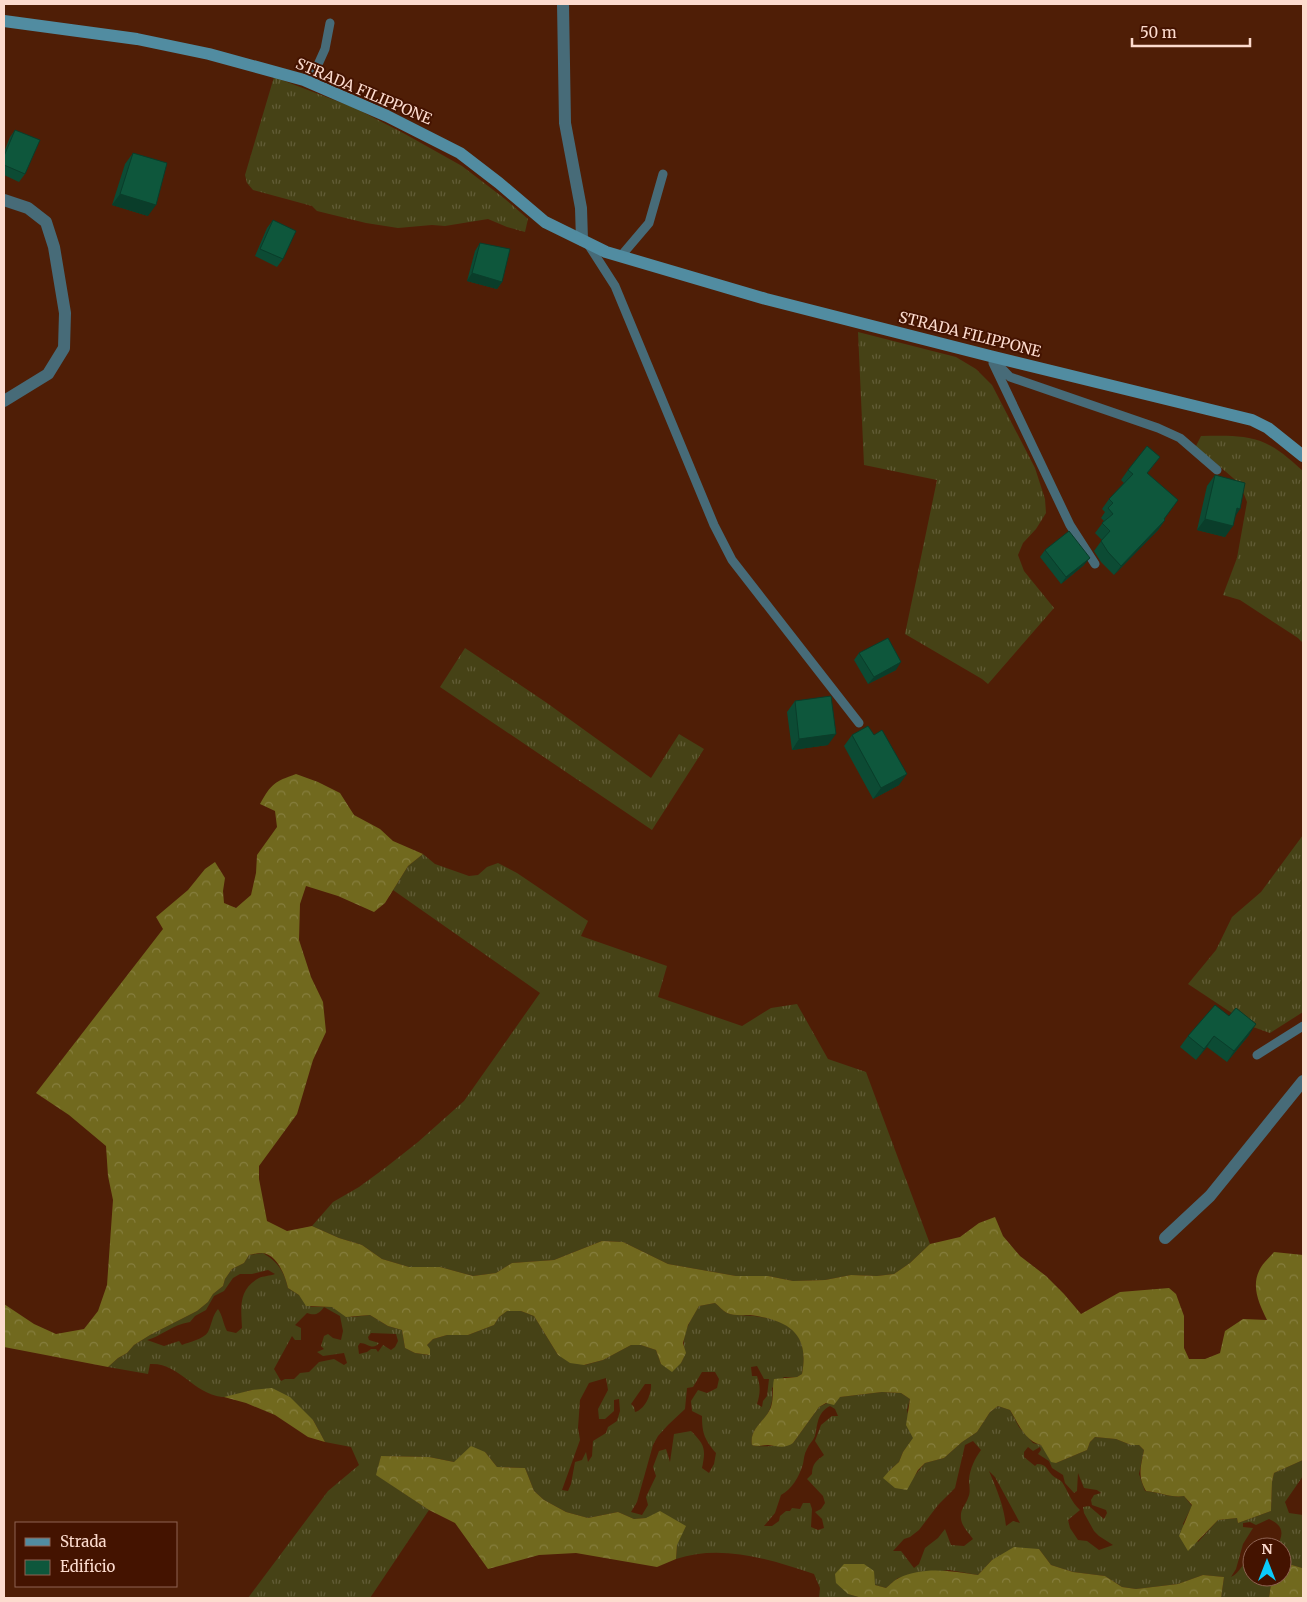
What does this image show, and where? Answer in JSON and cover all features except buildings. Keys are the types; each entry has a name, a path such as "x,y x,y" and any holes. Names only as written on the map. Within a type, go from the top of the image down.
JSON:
{"street":[{"path":"563,4 565,123 581,208 584,241"},
{"name":"STRADA FILIPPONE","path":"4,21 182,48 304,80 387,116 460,153 499,183 544,222 606,252 766,300 1252,420 1268,428 1303,456"},
{"path":"4,200 28,208 46,222 54,247 65,313 64,348 48,374 4,401"},
{"path":"1166,1238 1210,1196 1303,1081"}],"lane":[{"path":"304,80 316,70 325,49 330,23"},
{"path":"622,256 649,223 663,174"},
{"path":"584,241 615,286 714,525 732,560 859,723"},
{"path":"990,356 1010,377 1158,428 1180,438 1218,470"},
{"path":"990,356 1070,525 1095,564"},
{"path":"1257,1055 1303,1026"}],"green space":[{"path":"274,77 355,108 462,166 528,219 525,232 488,219 445,226 432,225 398,228 366,223 317,211 312,206 253,190 247,183 245,175"},
{"path":"858,332 956,357 976,369 992,385 1035,468 1045,499 1046,513 1036,529 1023,543 1018,555 1024,571 1054,608 988,684 905,634 937,480 864,465"},
{"path":"1201,436 1233,436 1257,440 1280,452 1303,471 1303,643 1240,600 1223,595 1237,558 1247,502 1240,484 1211,459 1194,450"},
{"path":"465,648 547,703 651,778 679,734 704,749 652,830 440,687"},
{"path":"296,774 340,793 354,815 380,829 393,841 423,854 408,866 385,903 374,912 338,896 306,886 300,904 299,940 311,977 323,1002 326,1032 313,1060 297,1114 259,1166 259,1179 267,1221 287,1231 312,1226 339,1238 362,1245 382,1259 409,1267 440,1267 473,1276 496,1273 512,1263 554,1260 602,1241 623,1242 668,1264 736,1276 768,1276 793,1281 825,1280 851,1275 877,1276 894,1274 910,1263 930,1244 960,1237 979,1223 995,1217 1003,1236 1020,1256 1046,1276 1081,1314 1120,1292 1169,1288 1176,1294 1184,1316 1184,1348 1189,1359 1205,1359 1220,1353 1225,1331 1243,1319 1267,1320 1256,1290 1260,1268 1274,1252 1303,1255 1303,1460 1274,1473 1271,1511 1238,1523 1237,1518 1218,1520 1188,1551 1179,1536 1192,1505 1184,1496 1146,1491 1141,1480 1144,1450 1139,1445 1131,1445 1116,1439 1095,1437 1090,1442 1087,1450 1056,1463 1051,1462 1041,1445 1035,1443 1022,1431 1010,1410 998,1406 990,1412 977,1432 944,1458 925,1463 918,1470 907,1490 895,1488 883,1478 899,1462 903,1452 913,1438 906,1425 910,1399 901,1393 882,1392 840,1397 834,1405 826,1403 819,1407 790,1445 781,1447 752,1445 755,1429 771,1407 774,1379 797,1377 802,1374 803,1348 793,1331 785,1325 763,1317 729,1314 715,1303 699,1306 688,1325 683,1343 686,1353 681,1363 672,1372 661,1364 656,1350 641,1345 631,1345 603,1360 584,1365 570,1363 558,1355 534,1316 521,1311 507,1311 499,1317 494,1325 468,1335 447,1335 433,1339 427,1345 430,1349 430,1355 415,1353 405,1348 402,1330 388,1326 370,1315 346,1317 332,1307 306,1306 299,1295 288,1288 285,1277 276,1261 267,1254 260,1253 249,1255 244,1263 232,1269 225,1279 223,1286 197,1311 134,1345 127,1353 108,1367 4,1347 4,1304 34,1324 56,1334 84,1329 98,1311 107,1285 113,1200 108,1176 106,1146 69,1115 36,1093 163,929 156,917 188,890 205,869 215,862 225,878 224,903 236,908 251,895 256,873 257,855 277,827 275,811 260,804 274,784"},
{"path":"1303,835 1303,1012 1270,1033 1253,1027 1188,984 1216,950 1232,917 1261,892"},
{"path":"423,854 435,864 469,876 478,875 487,867 498,863 517,873 588,921 581,936 667,966 658,997 742,1026 771,1008 797,1004 828,1059 866,1072 930,1244 910,1263 894,1274 877,1276 851,1275 825,1280 793,1281 768,1276 736,1276 668,1264 623,1242 602,1241 554,1260 512,1263 496,1273 473,1276 440,1267 409,1267 382,1259 362,1245 339,1238 312,1226 333,1202 359,1187 385,1168 418,1142 464,1101 540,993 393,890 408,866"},
{"path":"263,1253 273,1260 282,1272 288,1288 299,1295 311,1307 324,1307 332,1307 352,1317 370,1315 388,1326 402,1330 405,1348 415,1353 429,1355 427,1345 433,1339 447,1335 468,1335 494,1325 499,1317 507,1311 521,1311 534,1316 558,1355 585,1365 603,1360 631,1345 641,1345 656,1350 661,1364 681,1363 685,1355 685,1334 699,1306 715,1303 730,1314 778,1321 795,1332 800,1340 804,1361 802,1374 797,1377 784,1377 772,1388 772,1401 769,1411 753,1433 752,1445 766,1446 793,1443 819,1407 840,1397 882,1392 901,1393 910,1399 907,1410 914,1438 903,1452 899,1462 889,1471 911,1480 925,1463 944,1458 977,1432 990,1412 998,1406 1010,1410 1019,1427 1033,1443 1041,1445 1056,1463 1087,1450 1090,1442 1095,1437 1116,1439 1131,1445 1139,1445 1144,1450 1139,1474 1145,1491 1184,1496 1192,1506 1183,1524 1198,1542 1218,1520 1237,1518 1238,1523 1271,1511 1274,1473 1303,1460 1303,1476 1285,1502 1289,1513 1303,1515 1303,1571 1302,1568 1292,1565 1292,1537 1281,1537 1280,1527 1269,1519 1256,1525 1250,1522 1243,1523 1243,1527 1253,1528 1247,1537 1242,1537 1242,1548 1236,1569 1231,1577 1242,1566 1242,1587 1271,1587 1269,1598 1221,1598 1224,1577 1203,1575 1178,1584 1136,1589 1122,1587 1105,1576 1073,1572 1051,1565 1039,1549 992,1560 978,1575 949,1570 898,1578 886,1588 875,1585 848,1594 862,1598 819,1598 820,1588 814,1574 780,1563 728,1553 710,1553 676,1559 677,1545 646,1518 634,1519 618,1512 588,1518 566,1512 544,1500 534,1491 525,1468 497,1467 485,1452 454,1462 429,1457 381,1456 377,1475 429,1510 370,1598 248,1598 328,1491 359,1465 351,1447 325,1442 313,1420 252,1390 233,1396 222,1397 202,1390 178,1373 160,1365 150,1364 148,1374 108,1367 127,1353 134,1345 197,1311 223,1286 225,1279 232,1269 244,1263 249,1255","holes":["268,1270 275,1274 259,1278 247,1288 241,1306 242,1328 236,1333 227,1331 218,1309 214,1314 208,1332 200,1338 182,1345 179,1341 164,1346 147,1340 183,1323 190,1322 195,1316 206,1310 214,1296 224,1291 233,1278 240,1274 252,1274","324,1307 340,1316 343,1331 341,1340 333,1338 328,1334 324,1336 321,1346 324,1349 317,1352 323,1356 344,1353 347,1363 344,1365 334,1359 319,1362 309,1372 300,1373 294,1379 281,1381 274,1369 292,1336 295,1340 301,1340 301,1328 295,1325 307,1313 317,1314","371,1333 396,1334 398,1341 391,1350 383,1345 378,1352 376,1349 371,1349 359,1354 358,1346 360,1343 372,1347 379,1343 369,1340 368,1337","757,1366 764,1379 769,1379 767,1396 763,1401 762,1407 757,1404 760,1390 757,1376 752,1376 751,1367","702,1372 715,1372 719,1379 717,1388 707,1393 698,1390 691,1401 692,1411 702,1416 705,1436 716,1453 714,1464 709,1473 702,1468 704,1456 702,1444 691,1431 674,1434 670,1462 666,1449 659,1451 653,1467 656,1476 646,1497 648,1505 642,1515 631,1512 637,1502 653,1445 658,1436 685,1409 687,1388 693,1387","606,1378 608,1390 598,1409 599,1419 605,1419 614,1411 614,1400 619,1399 620,1411 617,1421 608,1427 606,1433 593,1441 592,1456 588,1462 586,1452 582,1460 575,1462 568,1491 562,1490 580,1440 578,1428 580,1400 589,1383","645,1384 651,1384 647,1401 642,1408 635,1412 631,1404","830,1406 835,1409 838,1416 832,1416 821,1425 815,1441 824,1455 815,1463 812,1474 807,1479 823,1496 825,1503 821,1509 815,1512 822,1519 824,1528 818,1530 811,1527 812,1509 810,1503 803,1503 800,1509 792,1508 780,1516 779,1521 772,1526 764,1526 775,1513 781,1495 792,1486 797,1478 806,1451 815,1436 820,1415","973,1441 981,1450 970,1471 969,1493 961,1515 963,1525 973,1539 964,1546 951,1545 945,1529 938,1538 925,1548 919,1564 914,1568 901,1551 893,1551 904,1539 919,1530 938,1505 955,1488 965,1445","1028,1447 1033,1451 1040,1447 1041,1450 1038,1454 1049,1461 1052,1468 1063,1475 1065,1483 1074,1493 1077,1491 1078,1473 1084,1488 1097,1490 1101,1493 1094,1495 1091,1500 1092,1505 1106,1510 1107,1513 1104,1519 1089,1506 1083,1507 1084,1513 1094,1531 1113,1545 1099,1550 1087,1541 1078,1540 1070,1528 1068,1520 1080,1510 1062,1482 1052,1475 1045,1466 1040,1464 1035,1466 1024,1457 1024,1452","989,1471 995,1477 1020,1523 1013,1521 1006,1526 1002,1505"]},
{"path":"272,1388 290,1397 313,1420 325,1442 308,1437 275,1415 246,1403 224,1397 252,1390"},
{"path":"471,1446 485,1452 497,1467 525,1468 534,1491 544,1500 566,1512 588,1518 618,1512 634,1519 646,1518 660,1511 686,1526 677,1545 676,1559 657,1567 576,1553 539,1555 488,1569 455,1523 429,1510 376,1475 381,1456 429,1457 454,1462"},
{"path":"1014,1547 1039,1549 1051,1565 1073,1572 1105,1576 1122,1587 1136,1589 1178,1584 1203,1575 1224,1577 1221,1598 862,1598 848,1594 836,1583 835,1574 844,1564 864,1564 874,1571 875,1585 886,1588 897,1579 918,1572 938,1570 978,1575 992,1560"},
{"path":"1292,1565 1302,1568 1303,1598 1269,1598 1271,1587 1292,1587"}]}
